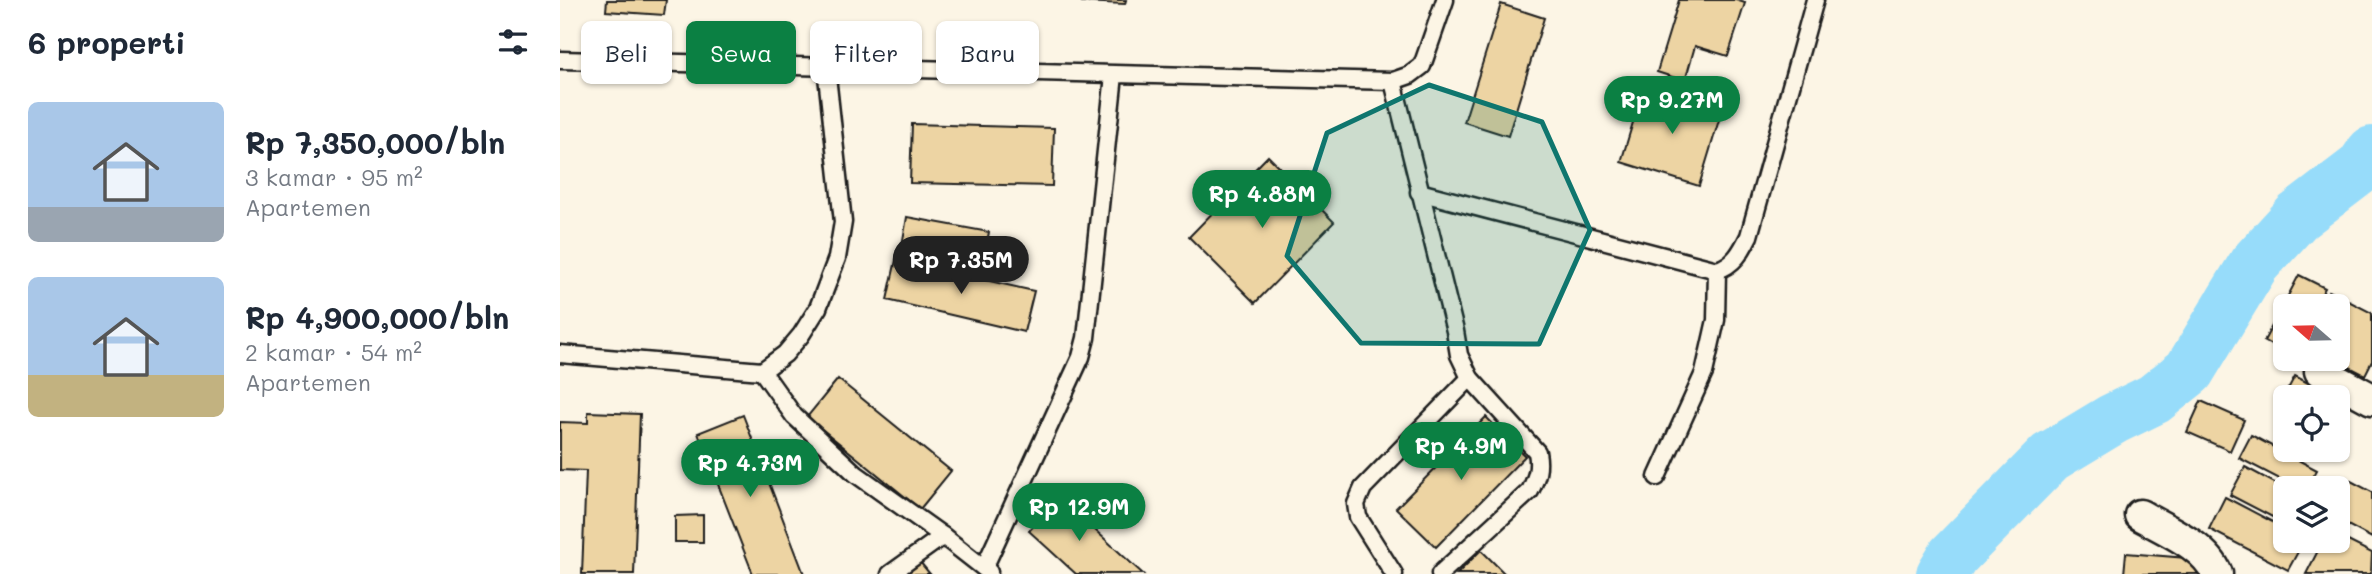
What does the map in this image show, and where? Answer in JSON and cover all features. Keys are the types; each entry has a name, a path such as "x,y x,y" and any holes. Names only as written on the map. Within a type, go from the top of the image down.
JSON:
{"street":[{"path":"2320,371 2372,399"},
{"path":"2140,515 2212,561 2217,574"}],"lane":[{"path":"922,70 1393,81 1410,75 1422,66 1445,0"},
{"path":"1419,192 1717,270 1728,267 1748,236 1815,0"},
{"path":"560,60 810,67"},
{"path":"762,371 794,416 856,474 988,571 1081,357 1086,338 1114,75"},
{"path":"1393,81 1459,355 1470,378 1536,452 1539,463 1538,475 1530,491 1440,574"},
{"path":"560,354 762,371 785,354 818,308 837,258 843,222 827,84"},
{"path":"1657,477 1704,373 1716,320 1717,270"},
{"path":"1394,574 1358,517 1356,504 1363,488 1470,378"},
{"path":"890,574 943,536"}],"highlighted area":[{"path":"1429,85 1542,122 1590,230 1539,344 1361,343 1287,256 1327,133"}],"building":[{"path":"607,0 666,0 664,15 606,11"},
{"path":"1082,0 1126,0 1125,4"},
{"path":"1679,0 1736,0 1745,3 1728,56 1695,46 1685,81 1657,72"},
{"path":"1501,4 1544,18 1508,136 1464,122"},
{"path":"1644,86 1722,110 1699,186 1621,162"},
{"path":"912,124 1054,128 1052,186 910,183"},
{"path":"1268,156 1334,222 1255,303 1189,237"},
{"path":"907,217 989,232 983,261 902,246"},
{"path":"896,260 1034,291 1024,332 887,300"},
{"path":"2299,275 2325,288 2322,294 2289,294"},
{"path":"2350,302 2372,313 2372,361 2365,375 2350,367"},
{"path":"2273,324 2273,346 2264,341"},
{"path":"2295,376 2312,385 2290,385"},
{"path":"838,379 951,471 920,509 807,417"},
{"path":"2201,401 2244,420 2230,451 2187,432"},
{"path":"588,412 640,414 634,574 582,574 586,471 560,470 560,422 588,423"},
{"path":"743,415 804,574 753,574 698,433"},
{"path":"1486,417 1525,456 1436,547 1396,508"},
{"path":"2251,435 2273,447 2273,462 2302,462 2317,470 2314,476 2274,476 2239,458"},
{"path":"2245,467 2273,482 2273,517 2230,495"},
{"path":"2350,481 2372,492 2372,538 2350,526"},
{"path":"1059,497 1143,574 1076,574 1029,531"},
{"path":"2225,497 2273,522 2273,553 2297,553 2288,570 2209,529"},
{"path":"703,515 703,542 675,542 675,516"},
{"path":"2350,542 2372,553 2371,574 2306,574 2317,553 2350,553"},
{"path":"1481,550 1505,574 1457,574"},
{"path":"2126,553 2199,559 2198,574 2124,574"},
{"path":"920,562 930,574 906,574"}],"waterway":[{"path":"1942,574 1953,556 2050,457 2113,419 2154,399 2189,371 2254,264 2297,217 2361,168 2372,152"}]}
